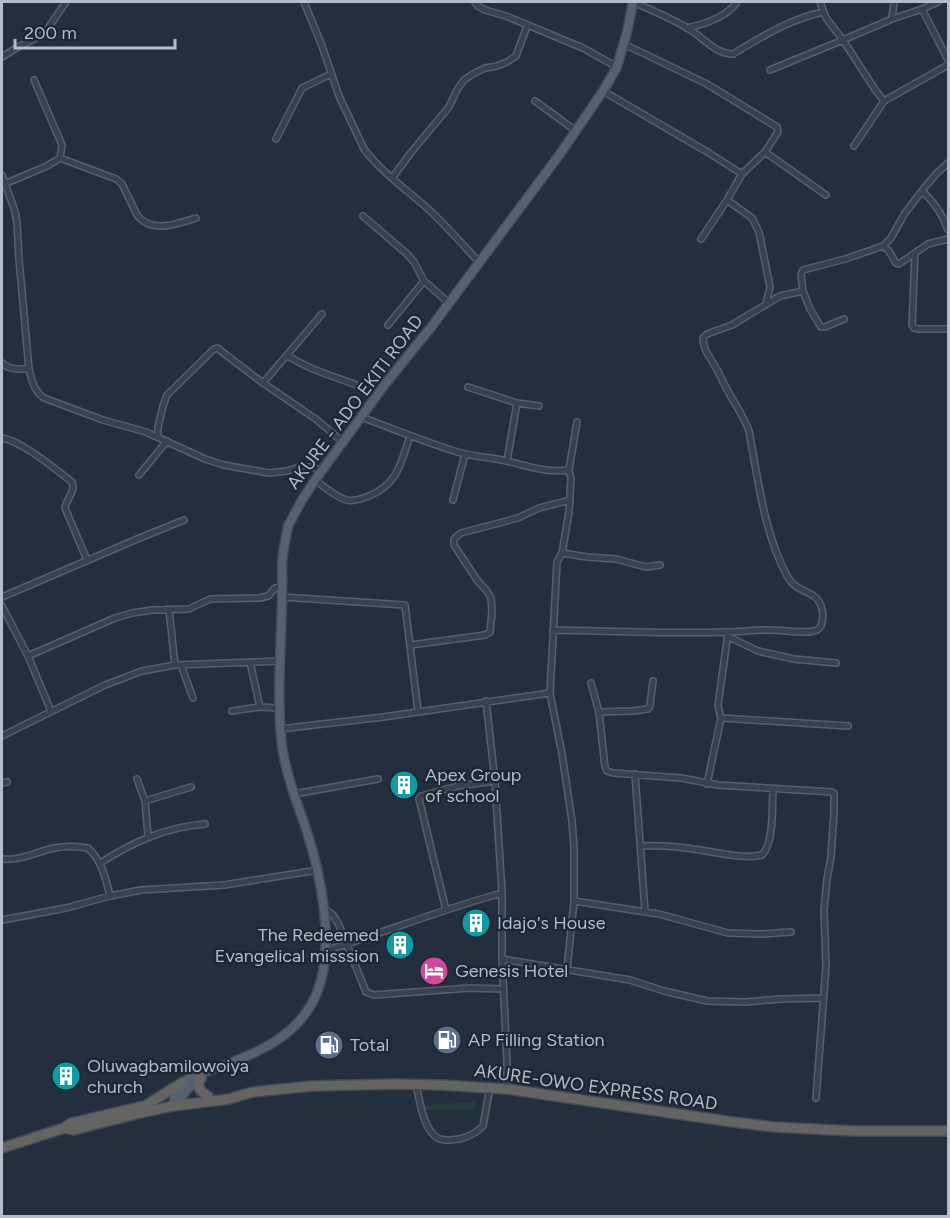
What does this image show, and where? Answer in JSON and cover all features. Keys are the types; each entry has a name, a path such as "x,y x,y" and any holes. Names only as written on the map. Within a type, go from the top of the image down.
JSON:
{"highway":[{"path":"200,1078 198,1084 200,1090 208,1096"},
{"path":"145,1106 183,1082"},
{"name":"AKURE-OWO EXPRESS ROAD","path":"2,1148 64,1128 80,1120 145,1106 229,1099 253,1092 312,1086 416,1084 507,1089 774,1127 854,1131 948,1131"},
{"name":"AKURE-OWO EXPRESS ROAD","path":"64,1128 73,1130 208,1096 238,1095"}],"main road":[{"name":"AKURE - ADO EKITI ROAD","path":"183,1082 260,1051 276,1042 294,1027 310,1006 319,988 323,971 324,908 318,870 282,750 280,729 283,554 288,526 315,480 449,303 603,91 617,67 633,2"},
{"path":"177,1103 188,1088 200,1078 210,1074 211,1070"},
{"path":"177,1103 178,1089 183,1082"}],"street":[{"path":"2,57 18,46 44,34 66,2"},
{"path":"304,2 339,96 364,149 392,178 441,221 479,262"},
{"path":"476,2 478,6 583,48 617,67"},
{"path":"633,2 687,28 729,55 788,23 823,12"},
{"path":"687,28 725,14 737,2"},
{"path":"820,2 831,26 884,101"},
{"path":"892,19 894,2"},
{"path":"770,70 938,2"},
{"path":"922,9 946,49 948,60"},
{"path":"392,178 449,107 464,80 485,68 498,66 516,56 527,26"},
{"path":"624,44 708,84 777,127 778,132 765,152 742,174 701,239"},
{"path":"854,146 884,101 948,65"},
{"path":"276,139 302,88 331,74"},
{"path":"34,80 62,145 60,158"},
{"path":"603,91 742,174"},
{"path":"536,100 576,131"},
{"path":"765,152 826,195"},
{"path":"3,184 60,158"},
{"path":"60,158 116,179 122,184 134,211 148,224 166,226 196,218"},
{"path":"844,319 822,328 810,309 803,291 801,274 803,270 883,246 891,238 905,213 922,191 948,163"},
{"path":"2,175 17,223 29,369 33,386 38,394 103,420 158,437 205,459 269,473 299,467 312,467 322,471"},
{"path":"922,191 944,218 948,231"},
{"path":"727,200 743,210 756,224 770,287 766,304"},
{"path":"363,216 407,254 424,281 449,303"},
{"path":"883,246 897,264 928,244 948,239"},
{"path":"915,253 912,325 918,329 948,329"},
{"path":"388,324 424,281"},
{"path":"553,630 728,634 769,630 810,631 821,626 823,621 820,602 810,593 798,589 787,576 768,525 745,420 703,344 703,338 707,334 732,325 780,296 803,291"},
{"path":"263,383 322,314"},
{"path":"158,437 158,427 167,396 217,348 317,420 343,442"},
{"path":"287,355 307,367 364,388 375,399"},
{"path":"2,363 7,368 15,370 29,369"},
{"path":"468,387 517,403 539,406"},
{"path":"507,461 517,403"},
{"path":"361,417 465,454 537,469 557,472 569,470"},
{"path":"567,969 574,901 574,848 562,754 550,693 557,562 562,553 570,500 572,479 569,470 577,422"},
{"path":"315,480 345,500 353,501 374,494 384,488 400,468 410,436"},
{"path":"2,438 37,455 72,482 73,490 65,508 87,560"},
{"path":"139,475 167,441"},
{"path":"453,500 465,454"},
{"path":"411,645 485,635 490,632 491,598 454,545 454,539 457,536 518,518 538,508 570,500"},
{"path":"2,597 184,520"},
{"path":"562,553 616,559 646,567 660,565"},
{"path":"28,656 132,613 189,609 210,599 266,597 275,588 283,587"},
{"path":"282,597 405,605 418,711"},
{"path":"2,606 28,656 51,711"},
{"path":"169,609 178,665 193,698"},
{"path":"728,634 758,651 794,659 836,663"},
{"path":"707,784 721,718 717,706 728,634"},
{"path":"2,736 51,711 142,671 178,665 281,661"},
{"path":"250,662 260,707"},
{"path":"599,712 648,709 653,681"},
{"path":"591,683 599,712 607,771 681,778 707,784 832,792 835,796 831,858 826,879 824,910 826,966 816,1098"},
{"path":"280,729 550,693"},
{"path":"486,701 495,781 502,892 507,1089"},
{"path":"232,711 260,707 279,708"},
{"path":"721,718 848,726"},
{"path":"635,774 645,912"},
{"path":"137,779 145,801 148,837"},
{"path":"294,794 378,779"},
{"path":"446,910 419,799 422,796 458,786 495,781"},
{"path":"145,801 191,787"},
{"path":"641,846 672,846 754,857 762,855 768,847 770,838 773,789"},
{"path":"100,863 120,850 148,837 205,824"},
{"path":"2,859 25,857 53,849 81,846 88,848 100,863 110,896"},
{"path":"2,920 156,888 224,885 318,870"},
{"path":"325,951 460,904 502,892"},
{"path":"574,901 659,914 728,933 791,932"},
{"path":"324,908 333,915 339,925 366,992 374,995 448,989 503,989"},
{"path":"502,959 630,980 707,1001 745,1002 823,998"},
{"path":"416,1084 423,1116 430,1130 438,1138 451,1140 469,1137 483,1126 490,1087"}],"green space":[{"path":"475,1102 474,1109 422,1110 422,1105"}],"place":[{"name":"Apex Group of school","path":"404,785"},
{"name":"Idajo's House","path":"476,923"},
{"name":"The Redeemed Evangelical misssion","path":"400,945"},
{"name":"Genesis Hotel","path":"434,971"},
{"name":"AP Filling Station","path":"447,1040"},
{"name":"Total","path":"329,1045"},
{"name":"Oluwagbamilowoiya church","path":"66,1076"}]}
